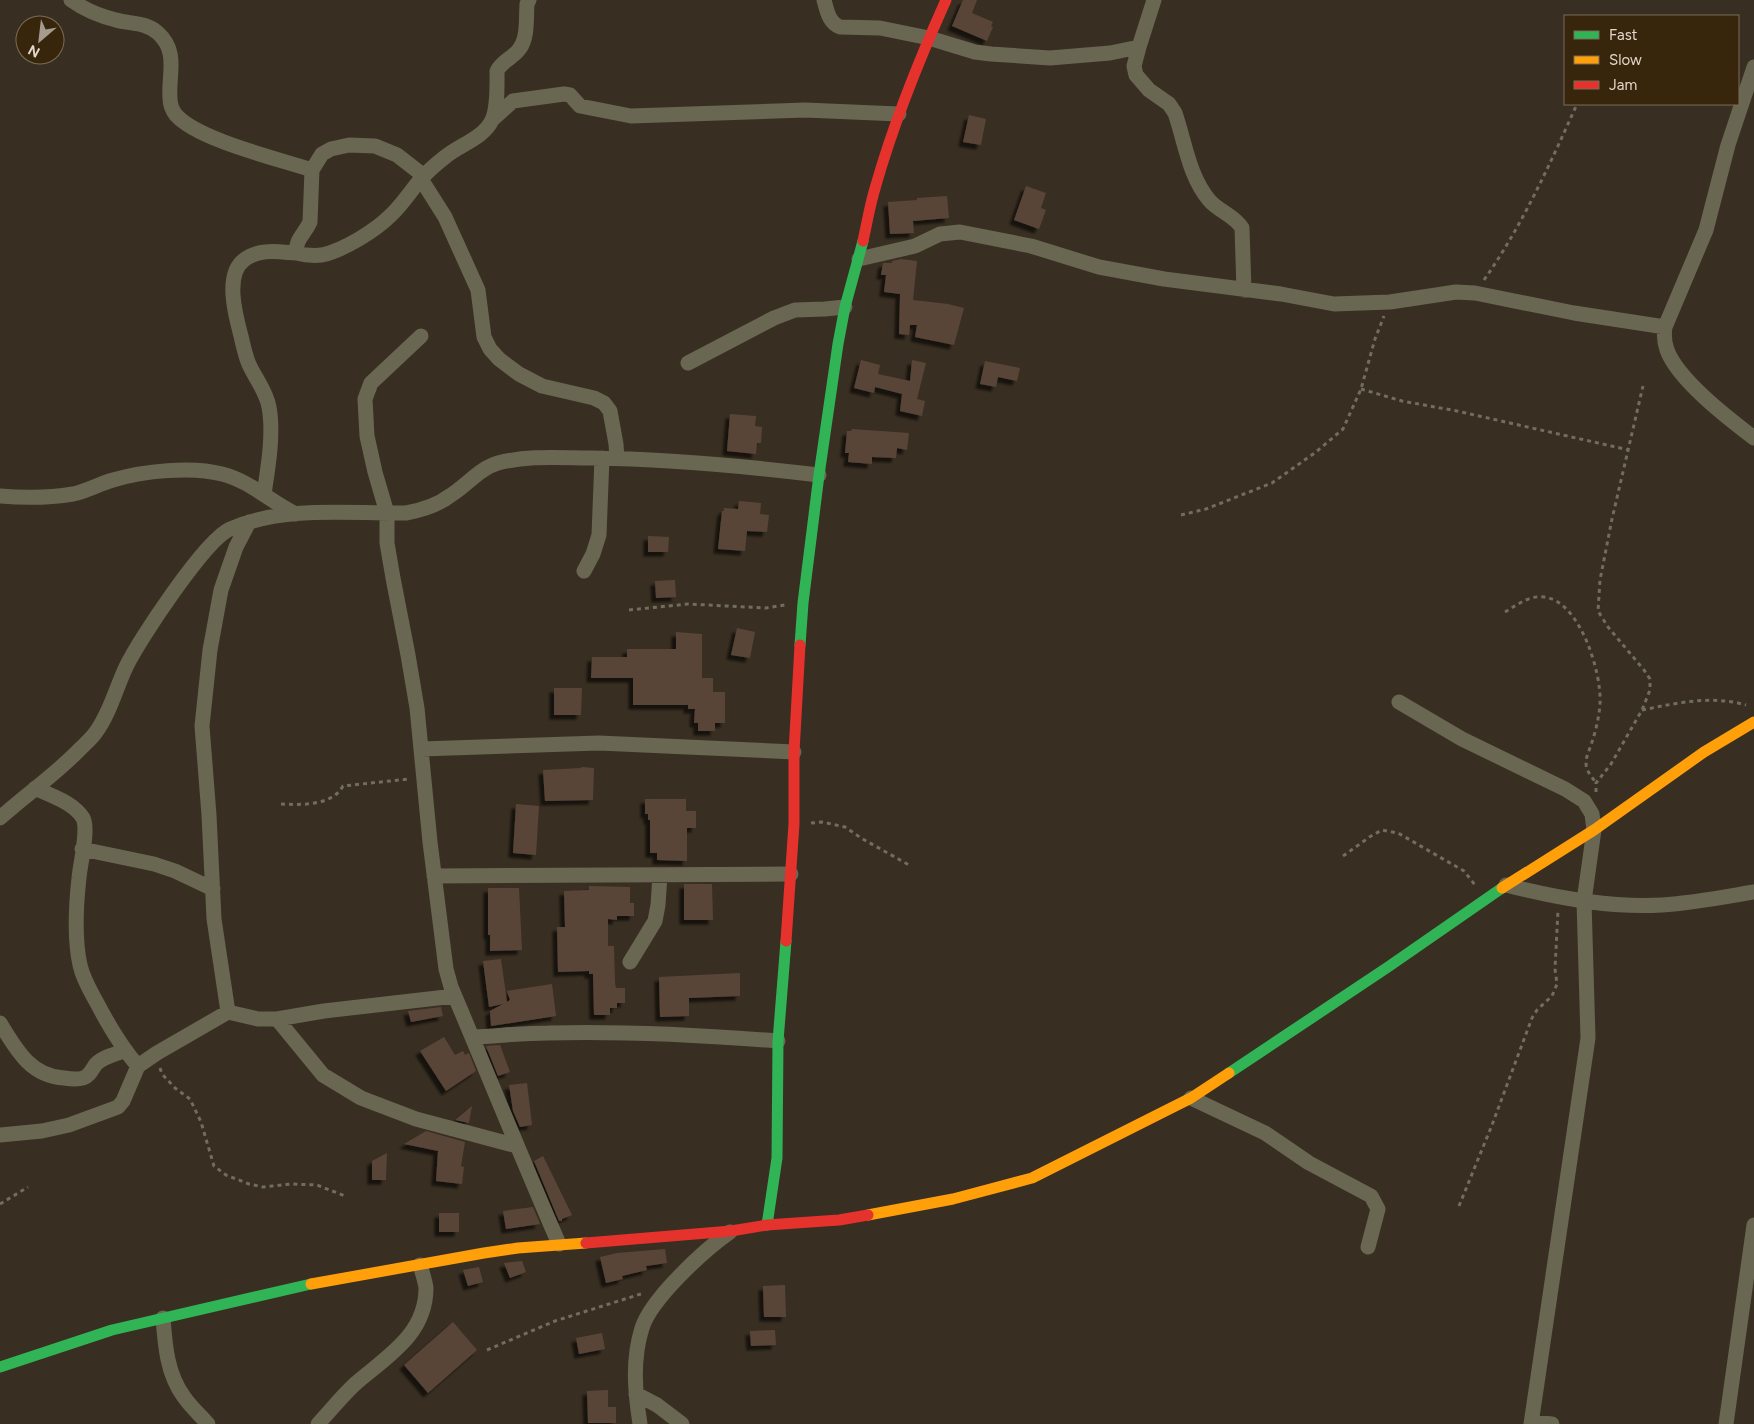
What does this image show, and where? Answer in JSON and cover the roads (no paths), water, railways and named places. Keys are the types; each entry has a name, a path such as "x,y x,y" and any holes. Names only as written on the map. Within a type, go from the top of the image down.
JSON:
{"street":[{"path":"71,0 97,14 118,21 146,25 160,35 165,42 170,58 172,108 179,118 187,124 226,142 312,170"},
{"path":"493,119 497,71 500,65 521,48 529,0"},
{"path":"824,0 830,20 834,25 880,28 929,38 975,52 1050,58 1139,47"},
{"path":"768,1225 777,1158 778,1041 794,824 794,752 803,603 838,344 845,307 859,259 876,187 899,114 946,0"},
{"path":"1154,0 1134,66 1136,75 1149,90 1169,104 1176,113 1195,179 1209,201 1228,214 1242,228 1244,290"},
{"path":"1754,67 1728,145 1706,230 1665,327 1664,336 1667,350 1687,379 1729,419 1754,438"},
{"path":"264,494 270,432 269,406 266,396 246,357 234,306 234,286 237,269 240,263 252,255 274,251 304,255 323,255 367,233 392,214 423,177 450,152 480,134 513,101 564,94 570,95 580,106 631,116 805,110 899,114"},
{"path":"296,253 296,242 307,229 310,222 312,170 322,154 339,146 363,145 375,146 397,155 423,177 445,217 478,290 484,337 490,349 513,369 542,386 594,398 604,403 610,411 617,458"},
{"path":"859,259 915,246 940,234 960,232 1031,246 1100,267 1164,280 1281,294 1334,304 1390,302 1456,292 1475,293 1565,311 1665,327"},
{"path":"688,363 774,318 795,310 845,307"},
{"path":"421,336 371,383 365,400 370,450 387,513 388,550 408,654 421,748 446,969 455,996 559,1244"},
{"path":"0,818 69,760 96,733 108,711 127,665 194,565 213,542 228,530 268,517 296,514 387,513 420,510 452,495 470,479 496,464 520,458 617,458 746,467 819,475"},
{"path":"584,571 593,554 599,535 602,458"},
{"path":"0,496 47,497 72,494 94,488 112,480 136,475 189,469 205,470 225,475 264,494 280,506 296,514"},
{"path":"228,1012 217,944 202,726 210,650 221,590 236,547 249,522"},
{"path":"1399,702 1462,739 1565,789 1584,801 1592,814 1594,830 1584,901 1588,1038 1531,1423 1552,1424"},
{"path":"0,1367 112,1330 301,1286 484,1253 559,1244 731,1231 768,1225 839,1220 953,1199 1032,1178 1191,1098 1388,967 1506,885 1594,830 1704,752 1754,722"},
{"path":"421,748 599,744 794,752"},
{"path":"35,788 76,809 84,820 85,833 77,903 80,965 86,983 124,1051 138,1066"},
{"path":"82,850 154,864 213,889"},
{"path":"434,876 791,874"},
{"path":"630,962 655,921 660,875"},
{"path":"1506,885 1559,897 1623,905 1663,905 1754,892"},
{"path":"0,1136 69,1126 118,1107 123,1101 138,1066 228,1012 258,1019 277,1019 455,996"},
{"path":"277,1019 323,1075 361,1098 416,1119 517,1146"},
{"path":"0,1023 13,1045 27,1062 36,1070 61,1078 84,1078 89,1075 96,1064 124,1051"},
{"path":"472,1037 546,1033 680,1034 778,1041"},
{"path":"1191,1098 1265,1133 1310,1163 1371,1196 1378,1209 1368,1247"},
{"path":"1726,1424 1754,1226"},
{"path":"640,1424 636,1394 635,1363 642,1325 659,1300 689,1266 731,1231"},
{"path":"318,1424 353,1386 392,1355 408,1339 425,1300 426,1286 420,1265"},
{"path":"163,1318 165,1348 176,1385 192,1408 208,1424"},
{"path":"0,1360 16,1361"},
{"path":"636,1394 657,1405 682,1424"}]}
